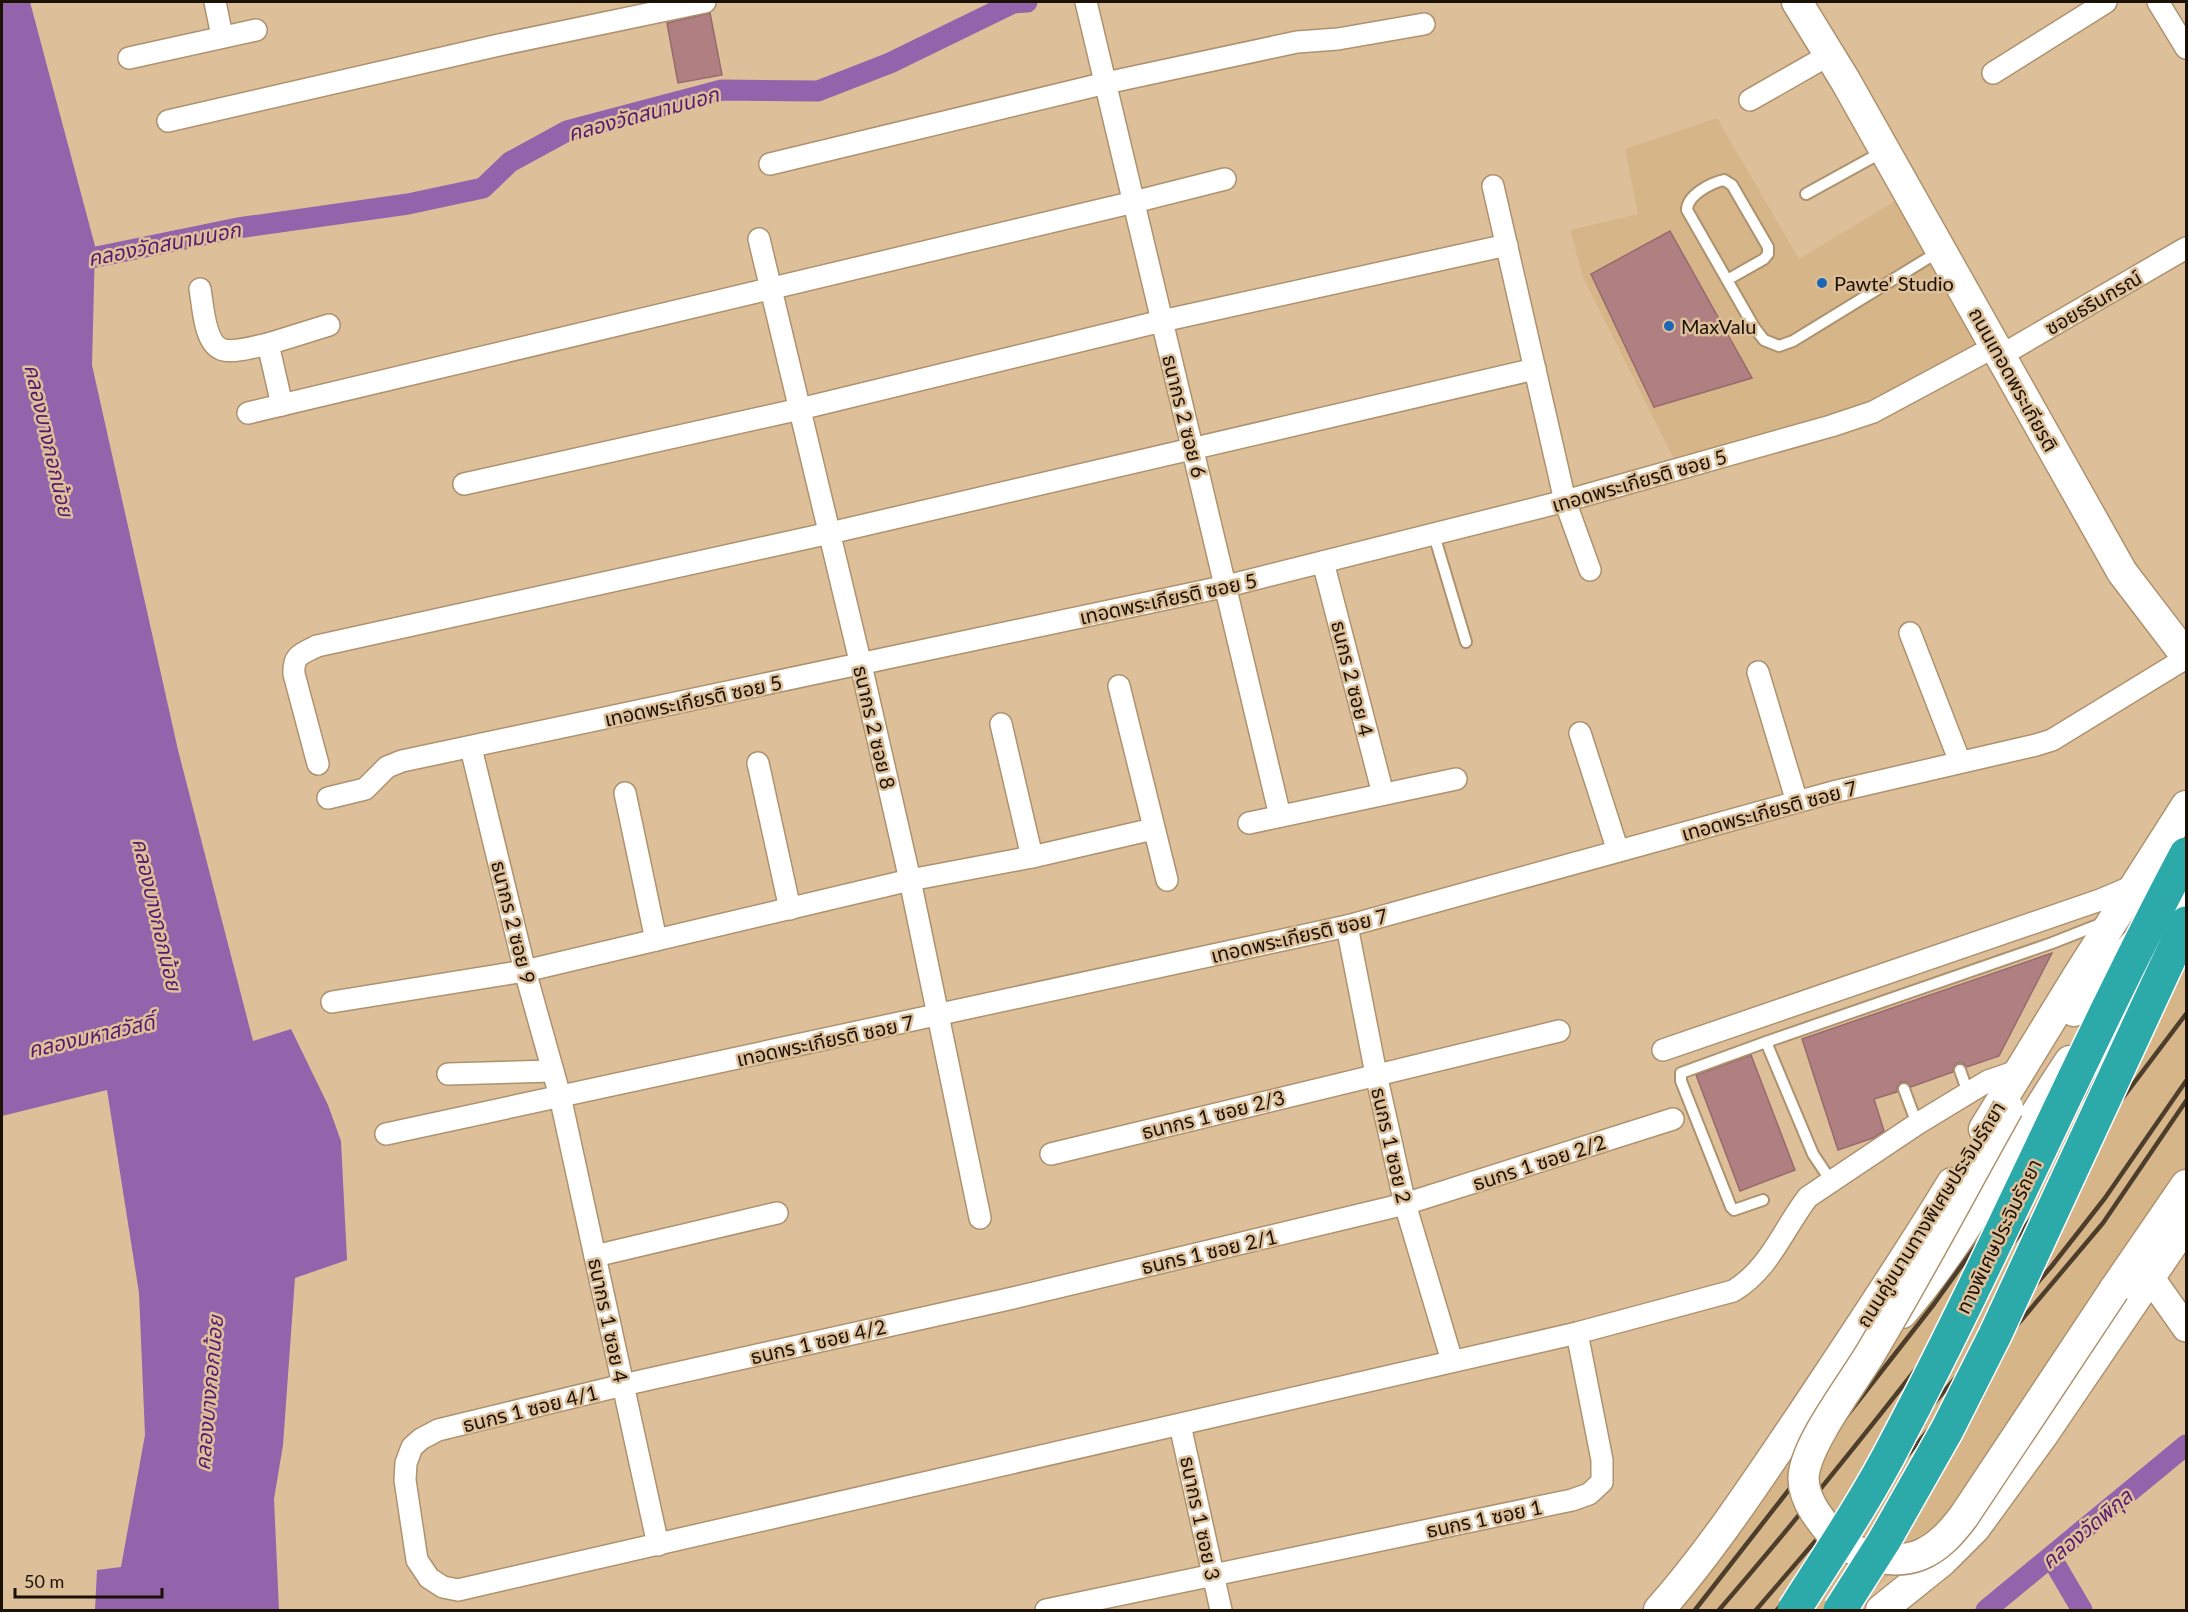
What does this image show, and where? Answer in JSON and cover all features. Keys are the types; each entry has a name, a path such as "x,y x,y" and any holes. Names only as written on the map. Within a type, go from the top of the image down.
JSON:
{"highway":[{"name":"ทางพิเศษประจิมรัถยา","path":"1794,1611 1897,1442 2092,1038 2187,854"},
{"name":"ทางพิเศษประจิมรัถยา","path":"1840,1611 1884,1541 1947,1430 2000,1325 2184,906"}],"main road":[{"name":"ถนนเทอดพระเกียรติ","path":"1797,2 1884,150 2122,572 2187,657"},
{"name":"ถนนคู่ขนานทางพิเศษประจิมรัถยา","path":"1659,1611 1686,1580 1724,1529 1924,1228 2079,974 2187,806"},
{"path":"2008,1108 2059,1030 2081,1001 2133,946 2184,906"},
{"path":"1797,1420 1865,1355 1930,1281 1953,1249 2056,1082 2184,906"},
{"path":"2079,974 2008,1108 1881,1334 1813,1446 1804,1473 1806,1494 1825,1526 1839,1540 1862,1552 1883,1559 1903,1559 1920,1555 1936,1546 1950,1534 1970,1508 2114,1290 2187,1185"},
{"path":"1881,1611 1942,1561 1975,1528 2042,1436 2187,1224"}],"street":[{"path":"215,2 222,36"},
{"path":"168,121 499,45 705,2"},
{"path":"1993,73 2106,2"},
{"path":"2158,2 2185,41"},
{"name":"ธนากร 2 ซอย 6","path":"1088,9 1280,816"},
{"path":"770,164 1106,83 1297,42 1338,39 1424,24"},
{"path":"129,58 256,30"},
{"path":"1750,100 1829,55"},
{"path":"248,413 1225,179"},
{"path":"1493,186 1565,501 1590,570"},
{"name":"ธนากร 2 ซอย 8","path":"759,239 861,664 910,880 980,1218"},
{"path":"464,484 800,409 1162,321 1506,244"},
{"name":"ซอยธรินกรณ์","path":"1998,351 2187,248"},
{"path":"200,289 207,332 222,350 268,344 329,325"},
{"path":"268,344 282,405"},
{"name":"เทอดพระเกียรติ ซอย 5","path":"328,798 364,789 387,767 402,761 1227,586 1565,501 1873,412 1998,351"},
{"path":"318,764 293,663 299,654 317,646 830,533 1535,369"},
{"name":"ธนกร 2 ซอย 4","path":"1323,562 1383,794"},
{"path":"1910,633 1960,762"},
{"name":"เทอดพระเกียรติ ซอย 7","path":"386,1134 1347,926 1797,802 2052,740 2187,657"},
{"path":"1758,672 1797,802"},
{"path":"1119,686 1167,880"},
{"path":"1001,724 1032,857"},
{"path":"1580,732 1618,851"},
{"name":"ธนากร 2 ซอย 9","path":"471,748 525,971 560,1096"},
{"path":"758,763 790,909"},
{"path":"1249,823 1456,779"},
{"path":"625,793 656,940"},
{"path":"332,1002 525,971 910,880 1032,857 1153,829"},
{"path":"1663,1050 2100,900 2138,884"},
{"name":"ธนกร 1 ซอย 2","path":"1347,926 1376,1074 1405,1204 1452,1361"},
{"name":"ธนากร 1 ซอย 2/3","path":"1051,1154 1559,1031"},
{"name":"ธนกร 1 ซอย 4/1","path":"623,1385 438,1430 412,1447 406,1462 405,1480 417,1560 429,1578 443,1587 458,1590 1577,1333 1733,1292 1747,1283 1764,1265 1808,1197 1917,1124 1988,1081 2020,1070"},
{"path":"448,1074 552,1071"},
{"name":"ธนากร 1 ซอย 4","path":"560,1096 658,1545"},
{"name":"ธนกร 1 ซอย 2/2","path":"1405,1204 1673,1119"},
{"name":"ธนกร 1 ซอย 2/1","path":"1013,1298 1405,1204"},
{"path":"595,1256 777,1213"},
{"path":"2151,1277 2187,1328"},
{"name":"ธนกร 1 ซอย 4/2","path":"623,1385 1013,1298"},
{"name":"ธนกร 1 ซอย 1","path":"1046,1611 1572,1500 1589,1494 1602,1482 1602,1460 1577,1333"},
{"name":"ธนากร 1 ซอย 3","path":"1180,1425 1221,1611"}],"lane":[{"path":"1806,194 1884,150"},
{"path":"1727,280 1764,260 1768,254 1768,248 1732,185 1724,180 1691,197 1687,203 1688,210 1727,280 1754,327 1764,340 1779,346 1793,341 1941,250"},
{"path":"1434,535 1466,642"},
{"path":"1763,1200 1740,1209 1734,1210 1731,1207 1680,1076 1681,1073 2052,943 2116,918"},
{"path":"1766,1042 1813,1154 1831,1181"},
{"path":"1960,1070 1968,1093"},
{"path":"1904,1089 1917,1124"}],"shaded area":[{"path":"1717,118 1799,259 1902,197 1984,345 1871,409 1676,463 1583,277 1570,230 1638,214 1625,149"},
{"path":"2186,919 2186,1165 1941,1524 1854,1610 1677,1610 1767,1491 1908,1326 2045,1123 2174,941"}],"water":[{"path":"2,2 30,2 95,246 92,365 178,750 253,1041 291,1029 328,1105 341,1141 347,1260 295,1278 283,1445 274,1499 279,1610 95,1610 97,1570 121,1567 145,1435 139,1293 107,1090 2,1116"}],"building":[{"path":"710,13 722,75 678,83 667,23"},
{"name":"MaxValu","path":"1670,231 1752,378 1654,407 1591,274"},
{"path":"2052,953 1999,1056 1967,1067 1958,1063 1954,1066 1953,1072 1911,1087 1906,1082 1901,1082 1897,1087 1897,1092 1874,1099 1884,1131 1873,1138 1838,1150 1802,1039"},
{"path":"1751,1055 1795,1170 1740,1191 1696,1075"}],"waterway":[{"name":"คลองวัดสนามนอก","path":"67,263 238,228 408,204 483,188 510,162 567,131 722,90 818,91 890,63 1013,3 1027,2"},
{"name":"คลองวัดพิกุล","path":"1986,1610 2186,1445"},
{"path":"2051,1557 2082,1610"}],"railway":[{"path":"1695,1610 1934,1304 2186,954"},
{"path":"1719,1610 1840,1465 1899,1390 2015,1241 2186,1014"},
{"path":"1756,1610 2051,1267 2105,1198 2186,1081"},
{"path":"1777,1610 2103,1223 2186,1101"}],"place":[{"name":"Pawte' Studio","path":"1822,283"},
{"name":"MaxValu","path":"1669,326"}],"water label":[{"name":"คลองบางกอกน้อย","path":"50,440"},
{"name":"คลองบางกอกน้อย","path":"158,914"},
{"name":"คลองมหาสวัสดิ์","path":"91,1035"},
{"name":"คลองบางกอกน้อย","path":"208,1393"}]}
